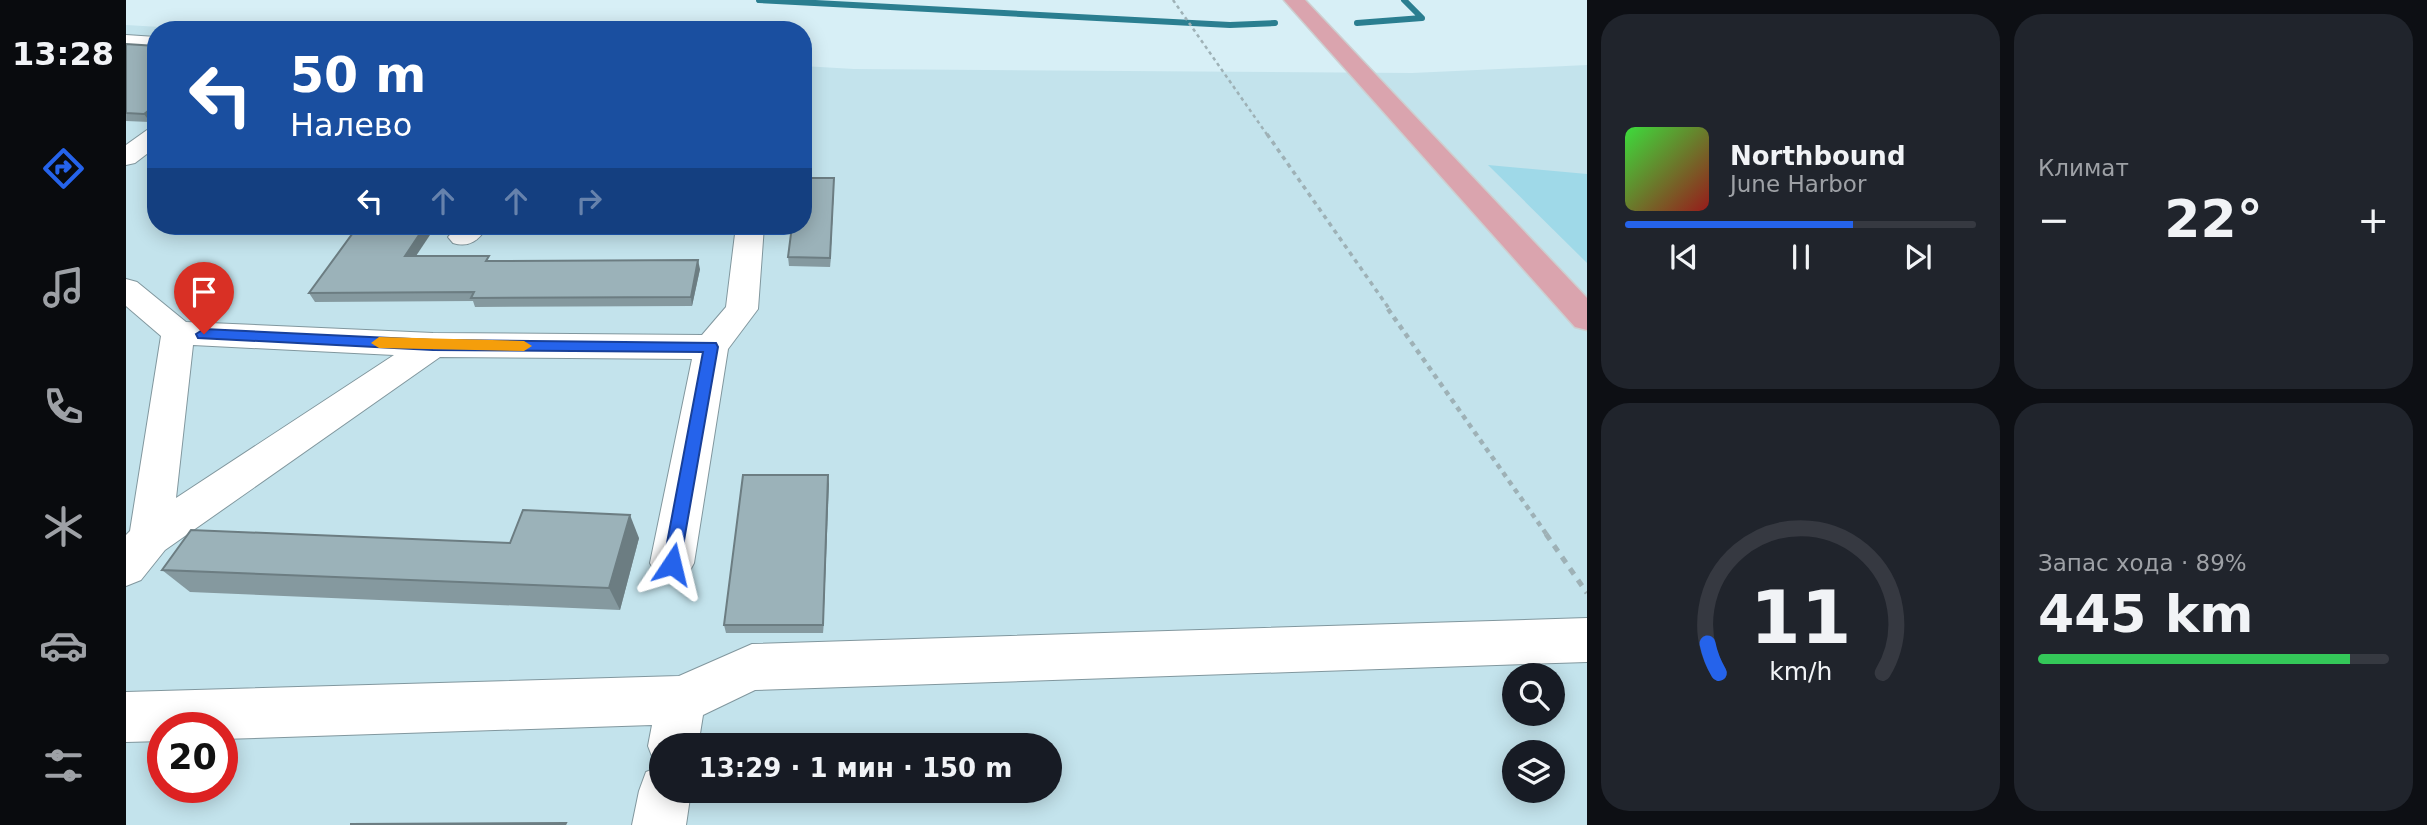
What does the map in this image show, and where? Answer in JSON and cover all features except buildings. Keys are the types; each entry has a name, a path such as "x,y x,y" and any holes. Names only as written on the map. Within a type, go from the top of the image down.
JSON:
{"main road":[{"path":"1294,0 1587,319"}],"lane":[{"path":"126,41 147,42"},
{"path":"126,157 147,142"},
{"path":"672,564 711,347 742,309 749,235"},
{"path":"126,289 178,333 433,345 711,347"},
{"path":"150,537 178,333"},
{"path":"126,567 150,537 433,345"},
{"path":"126,718 677,723 752,667 1587,640"},
{"path":"659,825 663,803"}],"path":[{"path":"1173,0 1587,593"}],"shaded area":[{"path":"126,25 147,26 147,235 812,235 812,67 1412,73 1587,65 1587,825 126,825"},
{"path":"1488,165 1587,174 1587,263"}],"waterway":[{"path":"759,0 1230,25 1275,23"},
{"path":"1357,23 1422,18 1404,0"}],"slow traffic":[{"path":"379,343 524,346"}],"route":[{"path":"204,334 433,345 711,347 672,564"}]}
